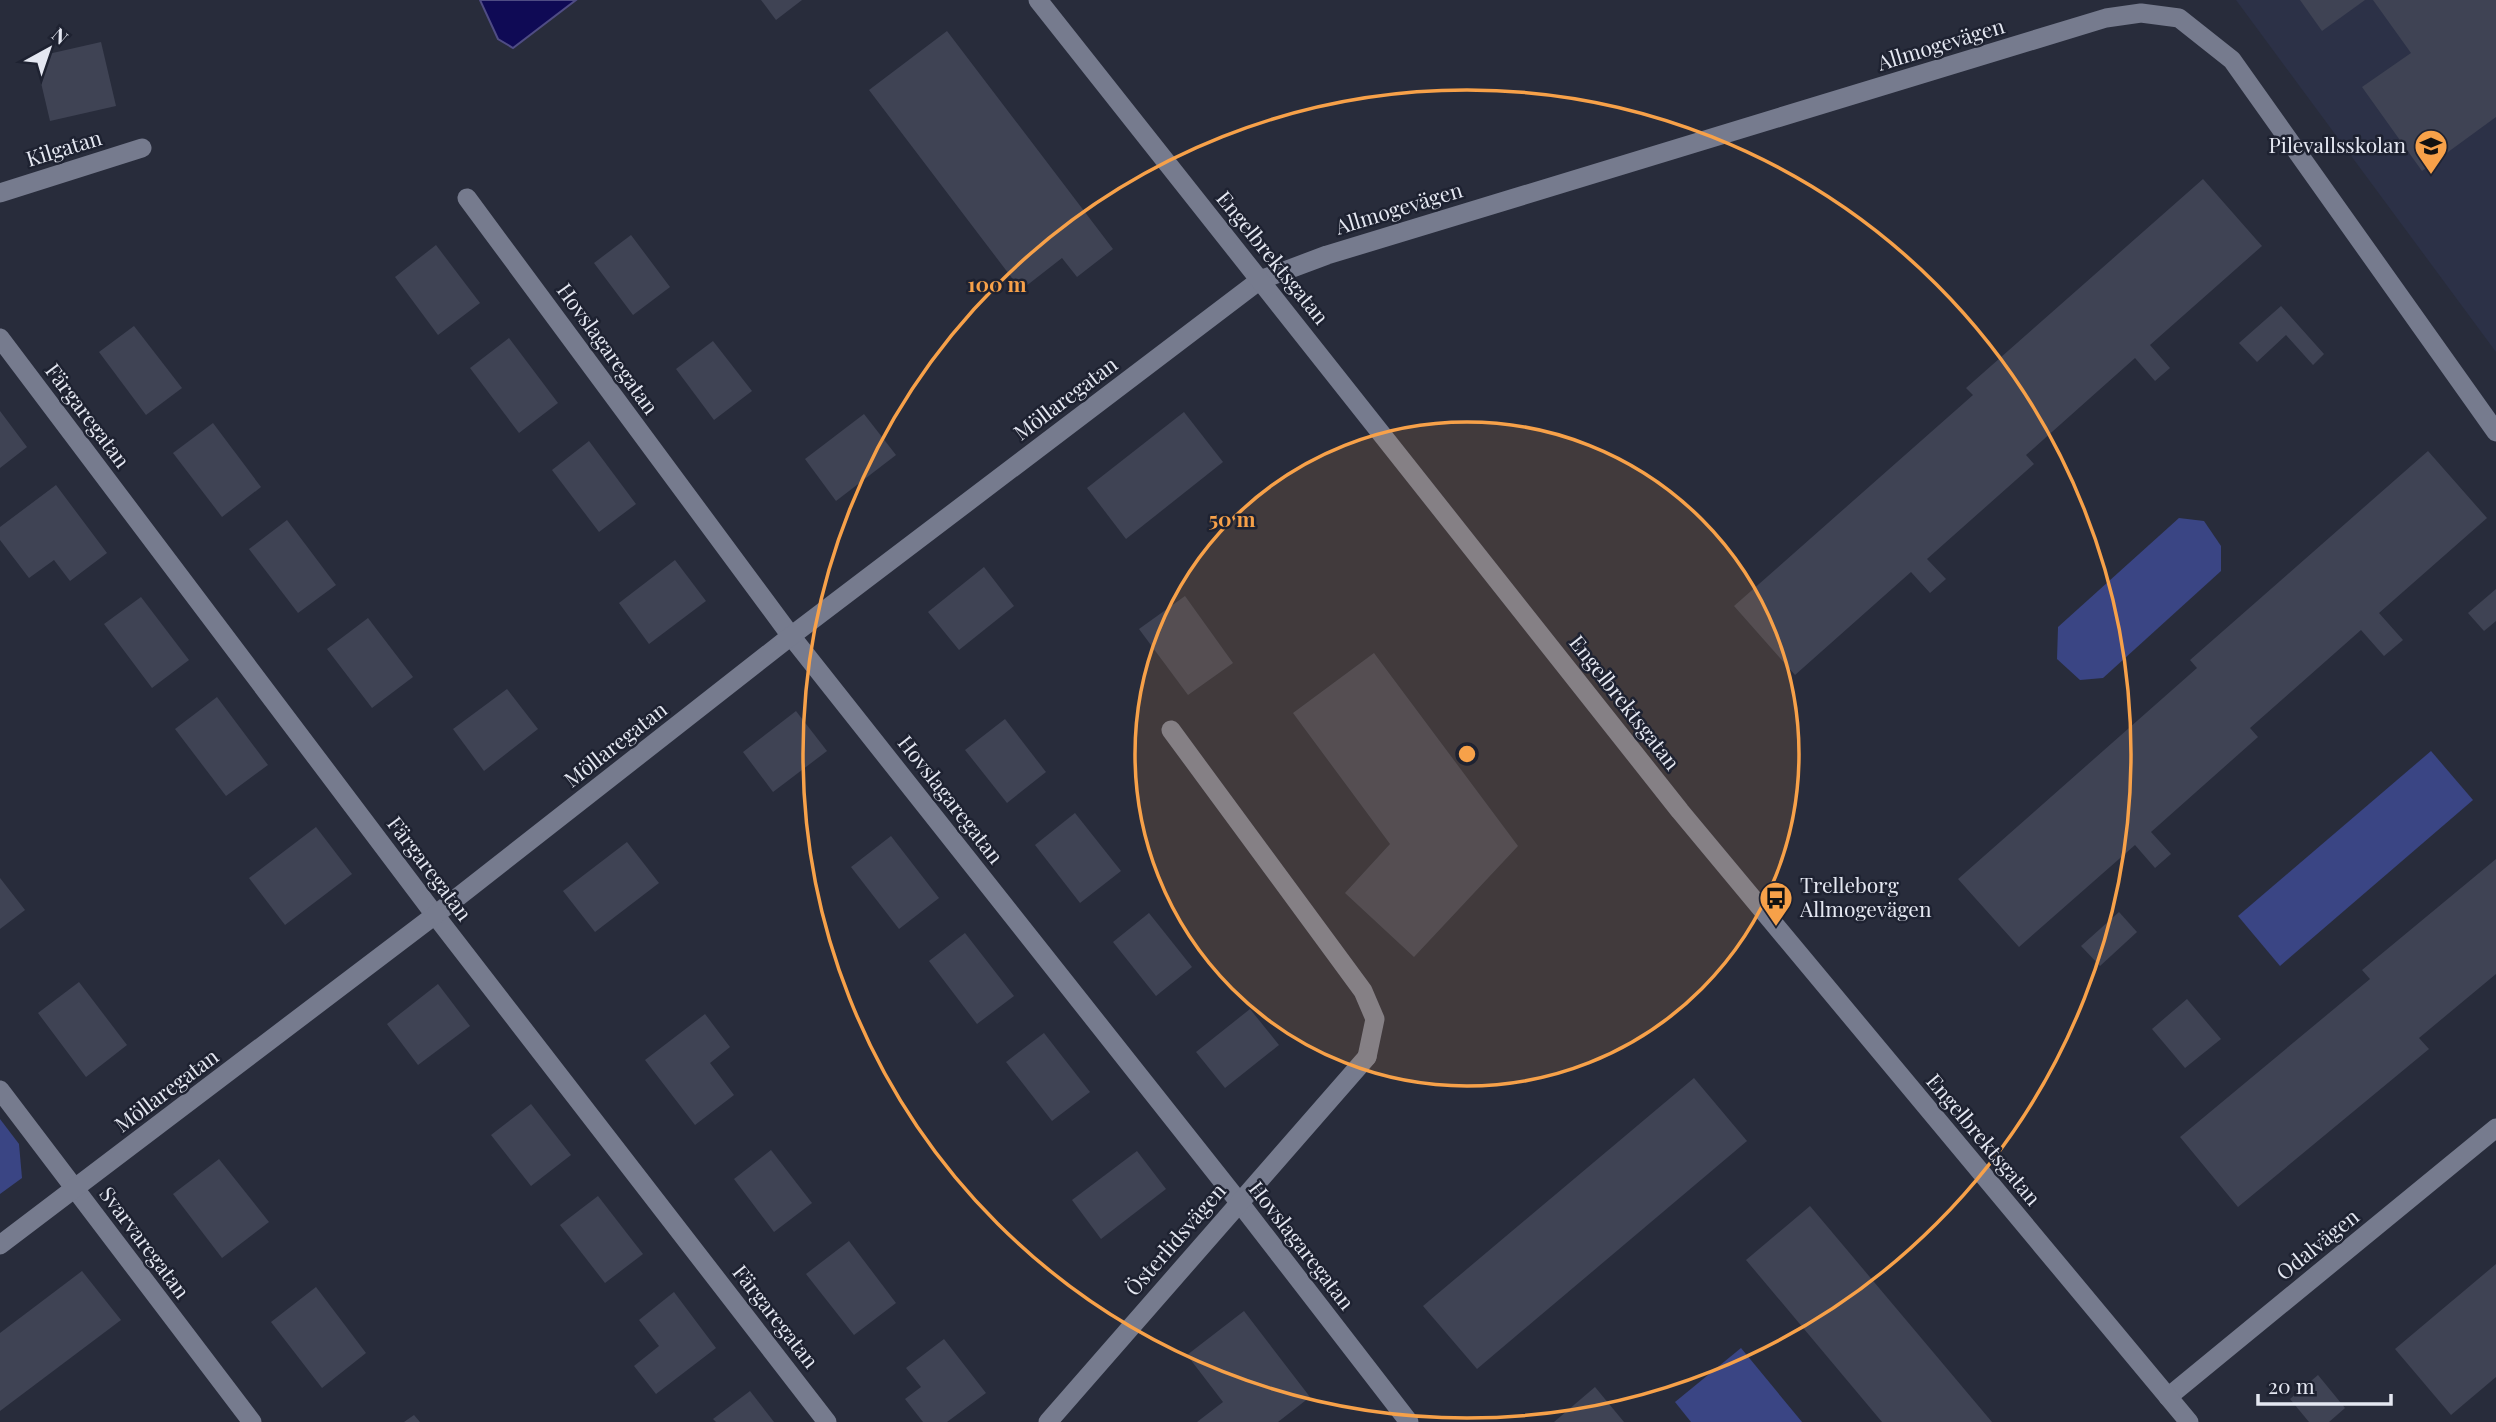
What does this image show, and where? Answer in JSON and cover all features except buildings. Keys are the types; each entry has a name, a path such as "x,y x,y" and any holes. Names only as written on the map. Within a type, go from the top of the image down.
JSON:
{"street":[{"name":"Engelbrektsgatan","path":"1038,0 1680,811 2189,1422"},
{"name":"Allmogevägen","path":"1260,280 1326,255 2106,19 2141,13 2179,18 2232,60 2496,432"},
{"name":"Kilgatan","path":"0,193 142,148"},
{"name":"Hovslagaregatan","path":"467,198 791,636 1239,1202 1409,1422"},
{"name":"Möllaregatan","path":"0,1245 435,915 791,636 1260,280"},
{"name":"Färgaregatan","path":"0,338 435,915 827,1422"},
{"name":"Österlidsvägen","path":"1048,1422 1367,1057 1375,1018 1363,991 1171,730"},
{"name":"Svarvaregatan","path":"0,1090 252,1422"},
{"name":"Odalvägen","path":"2168,1397 2496,1128"}],"shaded area":[{"path":"480,0 576,0 513,48 498,39"},
{"name":"Pilevallsskolan","path":"2236,0 2496,0 2496,352"},
{"path":"2179,518 2204,521 2221,546 2221,571 2103,678 2080,680 2057,659 2058,627"},
{"path":"2431,751 2473,800 2280,966 2238,916"},
{"path":"0,1119 19,1144 22,1178 0,1194"},
{"path":"1741,1348 1802,1422 1691,1422 1675,1402"}],"place":[{"name":"Pilevallsskolan","path":"2431,176"},
{"name":"Trelleborg Allmogevägen","path":"1776,928"}]}
